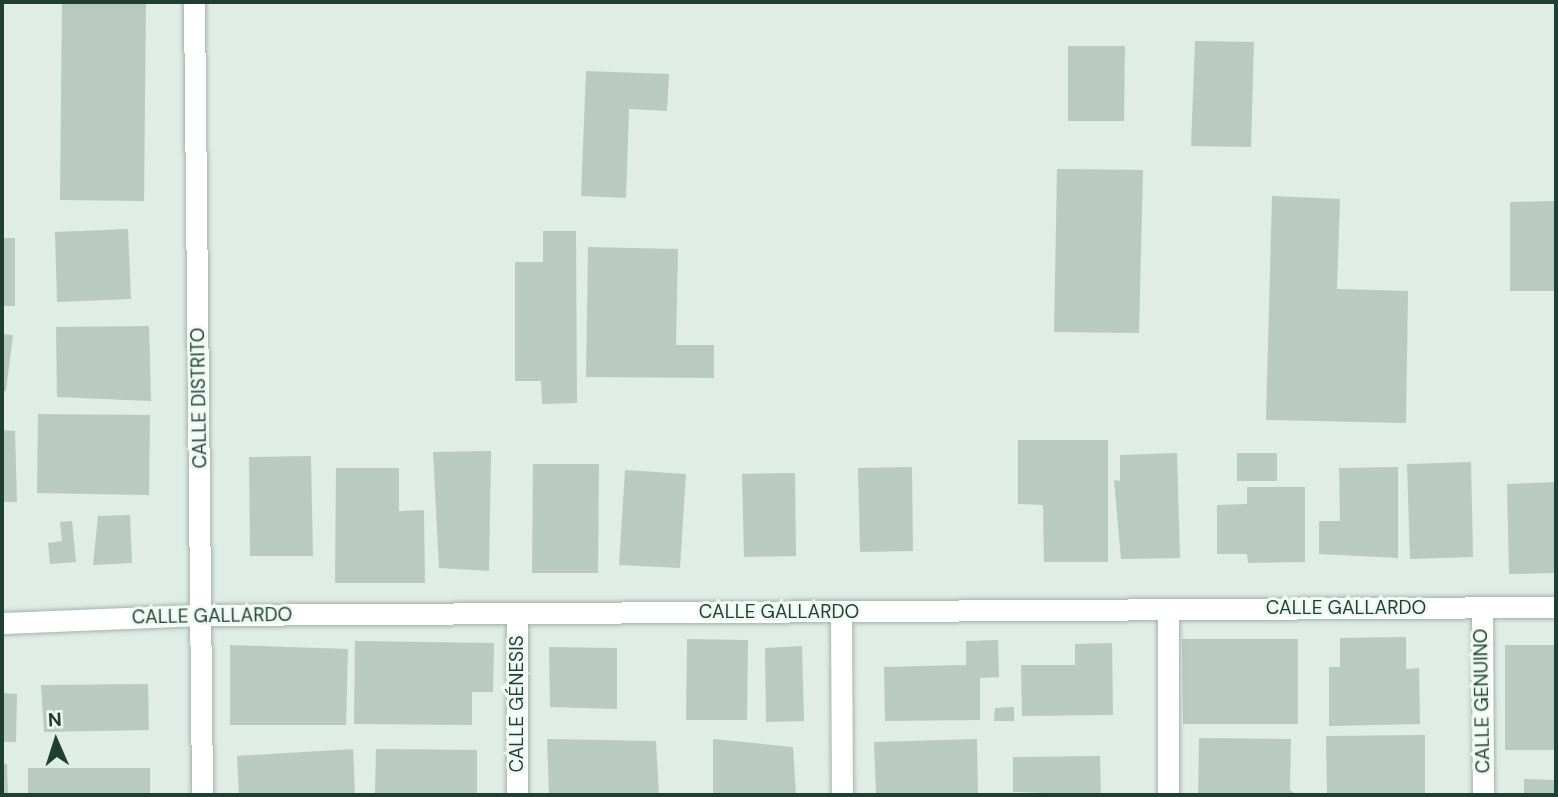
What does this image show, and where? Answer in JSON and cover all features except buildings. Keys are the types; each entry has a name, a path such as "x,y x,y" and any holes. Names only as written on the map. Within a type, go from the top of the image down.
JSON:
{"street":[{"name":"CALLE DISTRITO","path":"194,2 202,795"},
{"name":"CALLE GENUINO","path":"1482,607 1483,795"},
{"name":"CALLE GALLARDO","path":"2,623 202,615 1556,607"},
{"path":"1168,609 1168,795"},
{"path":"841,612 842,795"},
{"name":"CALLE GÉNESIS","path":"517,613 517,795"}]}
